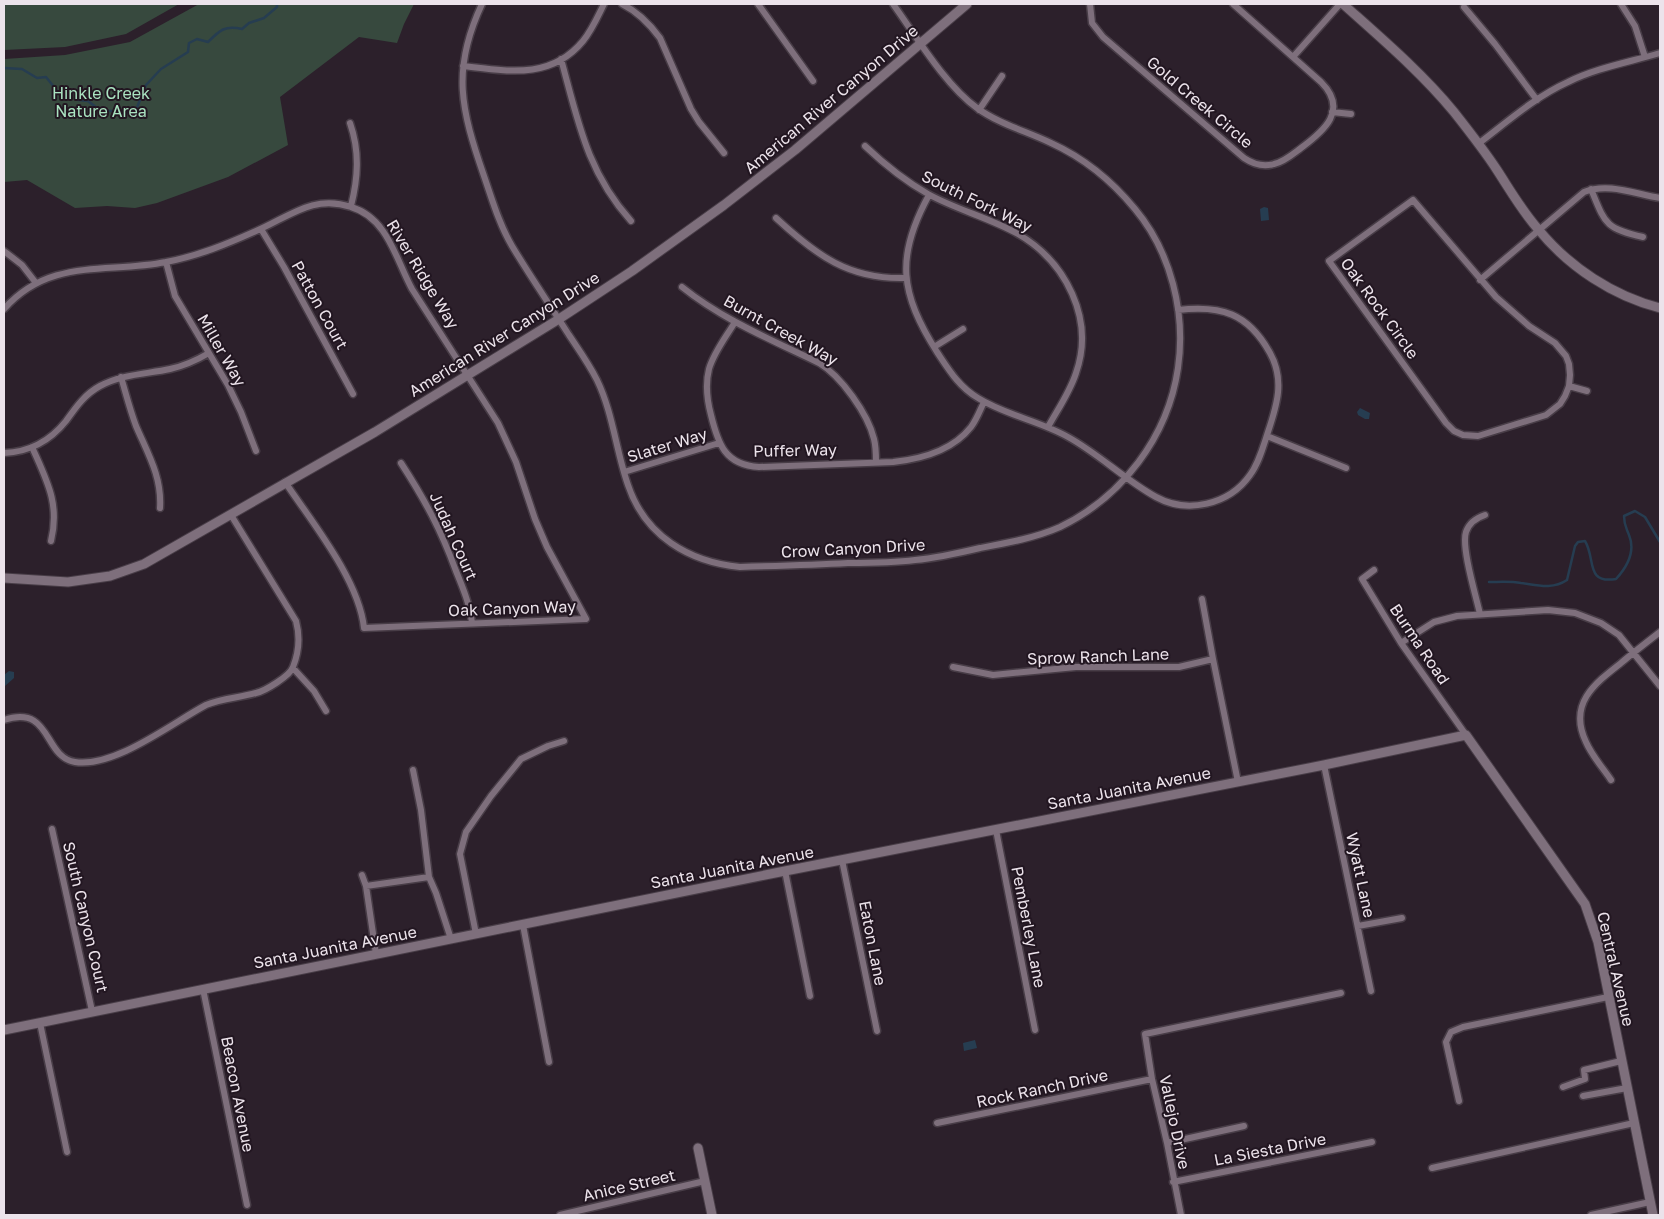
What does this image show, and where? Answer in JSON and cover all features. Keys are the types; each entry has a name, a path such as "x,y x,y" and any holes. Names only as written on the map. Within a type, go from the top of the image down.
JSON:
{"street":[{"name":"Crow Canyon Drive","path":"482,4 470,34 463,66 465,115 469,133 494,208 510,243 597,380 608,409 628,487 639,510 650,525 674,546 702,560 740,567 912,561 1016,541 1058,528 1077,518 1101,501 1127,477 1151,444 1161,425 1177,376 1180,348 1178,310 1171,276 1157,242 1124,195 1107,179 1073,154 1051,142 1003,123 979,110 954,88 893,4"},
{"path":"463,66 520,71 538,69 561,59 584,39 591,30 604,4"},
{"path":"622,4 640,15 660,38 691,108 708,134 724,153"},
{"path":"758,4 813,81"},
{"name":"American River Canyon Drive","path":"4,578 58,583 90,580 110,576 150,561 381,428 559,319 632,271 724,206 795,150 967,4"},
{"name":"Gold Creek Circle","path":"1090,4 1092,23 1103,38 1244,158 1254,164 1270,165 1286,159 1320,135 1329,122 1332,112"},
{"path":"1233,4 1324,85 1330,95 1332,112 1351,114"},
{"path":"1293,57 1341,4 1412,66 1437,92 1478,144 1538,230 1565,257 1592,278 1614,290 1637,301 1660,308"},
{"path":"1620,4 1635,26 1645,58"},
{"path":"1464,7 1495,44 1537,100"},
{"path":"1478,144 1552,90 1586,74 1660,53"},
{"path":"561,59 591,159 609,194 631,221"},
{"path":"979,110 1002,76"},
{"path":"350,123 357,150 358,163 356,188 351,206"},
{"name":"South Fork Way","path":"865,146 899,176 929,194 1025,238 1052,262 1070,288 1082,326 1080,361 1070,388 1048,427"},
{"path":"1480,280 1579,196 1591,189 1610,188 1660,198"},
{"path":"1591,189 1602,216 1611,227 1625,233 1643,237"},
{"path":"929,194 918,214 910,238 906,278 916,315 934,347 959,384 984,402 1048,427 1082,445 1155,496 1169,502 1192,506 1214,502 1234,491 1250,475 1258,462 1267,436 1278,400 1279,386 1277,371 1269,350 1248,324 1229,313 1214,308 1200,307 1178,310"},
{"name":"Oak Rock Circle","path":"1412,200 1480,280 1510,310 1560,348 1569,364 1570,375 1569,386 1560,404 1546,415 1478,436 1463,435 1454,431 1446,424 1328,260 1412,200"},
{"name":"River Ridge Way","path":"4,309 16,297 36,283 52,276 76,270 124,268 166,262 208,251 262,229 312,204 326,203 351,206 367,215 383,230 412,289 468,375"},
{"path":"776,218 816,252 850,270 880,278 906,278"},
{"name":"Patton Court","path":"262,229 353,394"},
{"path":"4,251 22,264 36,283"},
{"name":"Miller Way","path":"166,262 175,296 241,412 256,452"},
{"name":"Burnt Creek Way","path":"682,287 711,308 735,322 820,363 837,377 866,419 876,447 876,462"},
{"name":"Puffer Way","path":"735,322 714,356 707,377 707,400 719,443 726,453 736,461 753,466 915,459 948,446 960,438 971,427 984,402"},
{"path":"934,347 964,329"},
{"path":"4,453 16,452 44,442 57,431 76,406 89,393 110,381 122,377 180,367 209,353"},
{"name":"Oak Canyon Way","path":"285,482 324,539 352,586 359,603 364,628 586,619 547,547 508,442 468,375"},
{"path":"122,377 136,425 159,479 160,508"},
{"path":"1569,386 1588,391"},
{"path":"1267,436 1346,468"},
{"name":"Slater Way","path":"624,472 719,443"},
{"path":"32,447 52,494 55,518 51,541"},
{"name":"Judah Court","path":"401,463 422,495 444,538 468,601 472,623"},
{"path":"4,720 16,717 32,720 45,731 56,751 65,758 76,762 98,761 131,749 183,717 212,702 268,689 293,668 298,644 298,632 294,615 232,515"},
{"path":"1480,614 1465,539 1470,524 1479,517 1486,515"},
{"name":"Burma Road","path":"1374,570 1362,579 1401,643 1466,735"},
{"path":"1202,599 1212,659 1238,782"},
{"path":"1401,643 1423,628 1445,618 1548,610 1576,613 1591,618 1619,635 1660,686"},
{"path":"1611,780 1585,742 1580,721 1581,710 1586,695 1592,686 1660,632"},
{"name":"Sprow Ranch Lane","path":"954,667 993,675 1076,667 1179,667 1212,659"},
{"path":"293,668 314,691 326,712"},
{"name":"Santa Juanita Avenue","path":"4,1030 1466,735"},
{"name":"Central Avenue","path":"1466,735 1585,904 1598,942 1653,1215"},
{"path":"476,934 460,854 466,832 491,796 521,759 548,746 564,741"},
{"name":"Wyatt Lane","path":"1324,765 1371,991"},
{"path":"413,770 421,810 429,877 451,939"},
{"name":"South Canyon Court","path":"52,829 92,1011"},
{"name":"Pemberley Lane","path":"996,830 1035,1030"},
{"name":"Eaton Lane","path":"842,860 877,1031"},
{"path":"785,871 810,996"},
{"path":"362,875 366,886 376,954"},
{"path":"366,886 429,877"},
{"path":"1358,926 1402,918"},
{"path":"523,925 549,1062"},
{"name":"Beacon Avenue","path":"203,989 247,1205"},
{"name":"Vallejo Drive","path":"1181,1215 1152,1079 1145,1034 1341,993"},
{"path":"1459,1101 1446,1042 1452,1032 1463,1027 1608,997"},
{"path":"40,1023 67,1152"},
{"path":"1562,1087 1585,1079 1584,1070 1621,1061"},
{"name":"Rock Ranch Drive","path":"937,1123 1152,1079"},
{"path":"1583,1096 1627,1088"},
{"path":"1432,1168 1634,1123"},
{"path":"1167,1143 1244,1126"},
{"name":"La Siesta Drive","path":"1173,1182 1372,1142"},
{"path":"698,1148 712,1215"},
{"name":"Anice Street","path":"560,1215 705,1181"},
{"path":"1591,1215 1650,1202"}],"green space":[{"path":"4,4 179,4 126,34 65,47 4,50"},
{"name":"Hinkle Creek Nature Area","path":"199,4 414,4 397,43 359,37 280,97 288,145 228,177 157,203 135,208 107,206 75,208 27,180 4,182 4,59 65,55 130,42"}],"water":[{"path":"1268,208 1269,220 1261,221 1260,209"},
{"path":"1360,408 1370,413 1369,419 1358,415 1357,412"},
{"path":"9,671 14,672 14,678 5,686 4,675"},
{"path":"975,1040 977,1048 964,1051 963,1043"}],"waterway":[{"path":"4,68 22,69 37,78 46,77 58,92 74,91 78,100 88,101 101,111 125,111 134,115 146,85 161,69 188,52 189,43 197,39 208,42 223,29 242,29 249,23 264,18 277,7 277,4"},
{"path":"1489,582 1513,582 1544,586 1561,583 1567,580 1575,546 1578,542 1585,541 1595,574 1606,580 1616,579 1627,564 1631,553 1631,541 1624,516 1635,511 1645,517 1660,542"}]}
